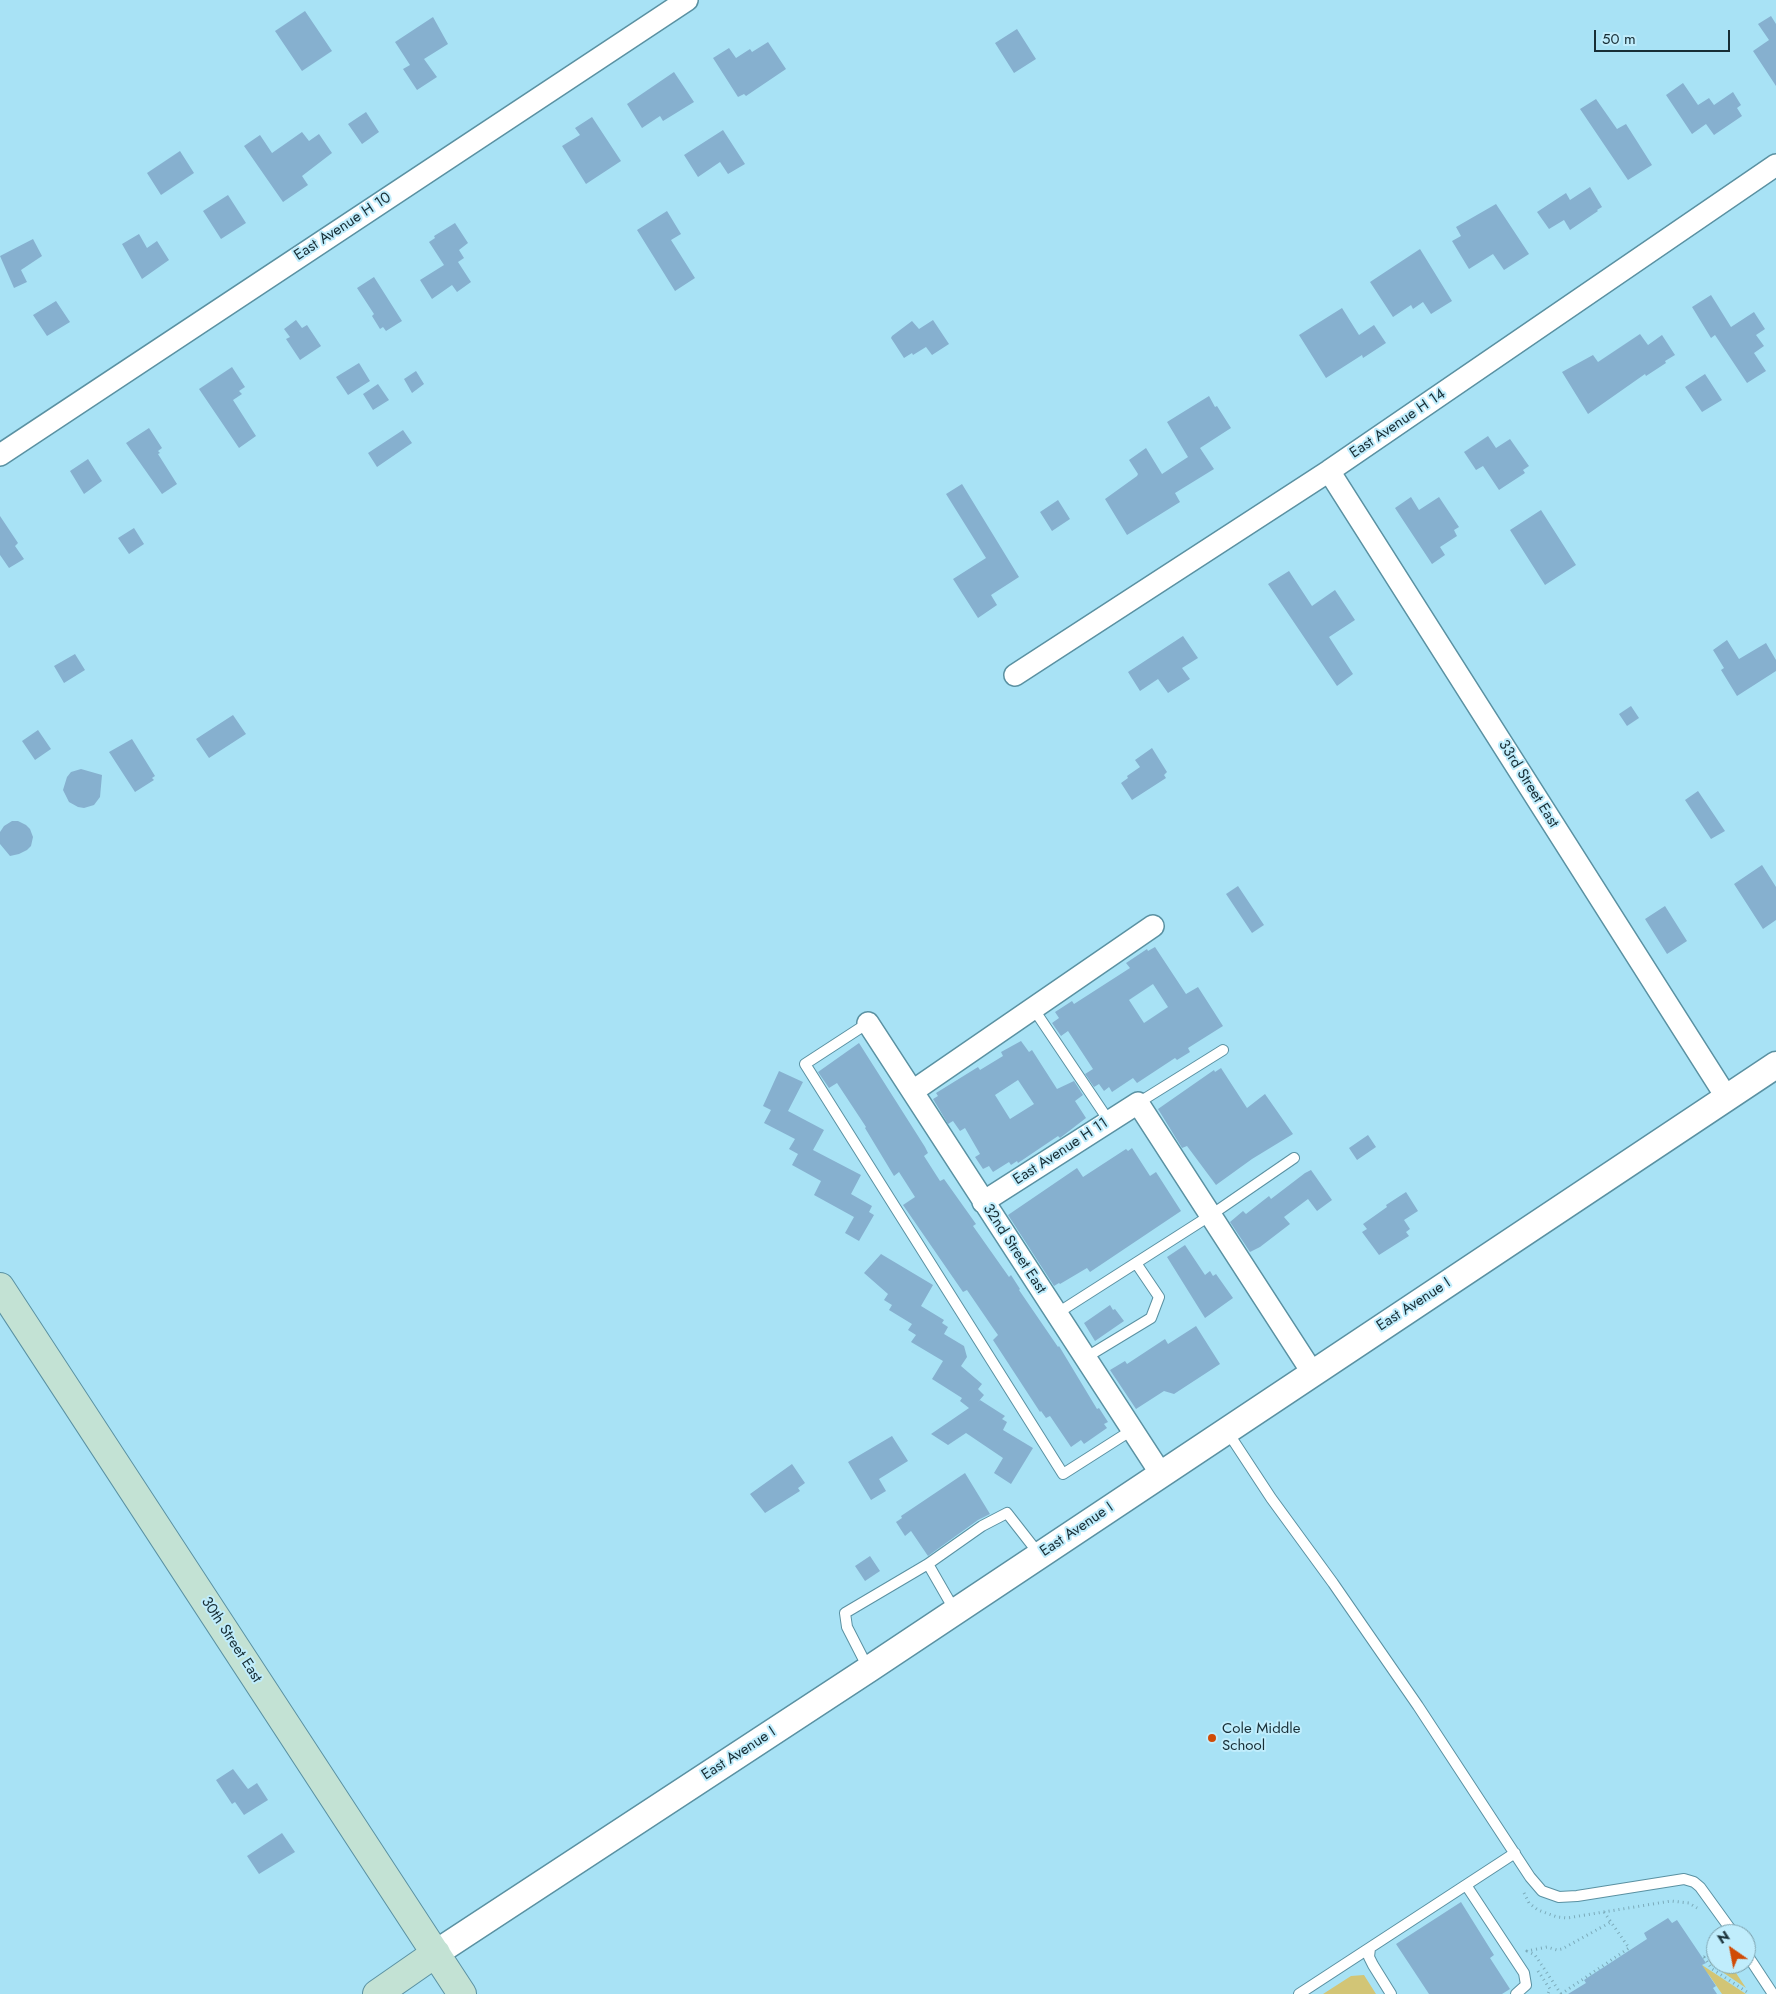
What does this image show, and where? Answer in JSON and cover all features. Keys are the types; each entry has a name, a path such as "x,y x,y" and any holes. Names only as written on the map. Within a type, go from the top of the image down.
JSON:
{"main road":[{"name":"30th Street East","path":"0,1287 462,1994"},
{"name":"East Avenue I","path":"376,1994 436,1953"}],"street":[{"name":"East Avenue H 10","path":"0,455 687,0"},
{"name":"East Avenue H 14","path":"1015,675 1329,470 1776,166"},
{"name":"33rd Street East","path":"1329,470 1727,1098"},
{"path":"913,1091 1153,926"},
{"name":"32nd Street East","path":"868,1023 1161,1474"},
{"name":"East Avenue I","path":"436,1953 869,1669 1312,1372 1776,1065"},
{"path":"1138,1103 1312,1372"},
{"name":"East Avenue H 11","path":"983,1202 1138,1103"}],"lane":[{"path":"1033,1008 1109,1121"},
{"path":"868,1023 806,1064 1063,1474 1132,1430"},
{"path":"1138,1103 1223,1050"},
{"path":"1056,1314 1211,1215 1294,1158"},
{"path":"1086,1358 1151,1318 1158,1297 1136,1263"},
{"path":"1227,1430 1271,1498 1333,1583 1418,1706 1514,1854 1542,1891 1558,1897 1577,1896 1684,1879 1694,1882 1708,1896 1727,1924"},
{"path":"869,1669 847,1627 845,1613 928,1564 982,1526 1007,1513 1040,1555"},
{"path":"928,1564 956,1611"},
{"path":"1300,1994 1514,1854"},
{"path":"1466,1885 1526,1979 1526,1984 1516,1994"},
{"path":"1370,1948 1369,1957 1392,1994"},
{"path":"1756,1968 1773,1994"}],"path":[{"path":"1520,1888 1529,1902 1538,1910 1557,1917 1567,1918 1679,1901 1689,1903 1702,1914"},
{"path":"1527,1951 1535,1955 1561,1994 1629,1949 1604,1912"},
{"path":"1527,1951 1547,1947 1558,1950 1562,1949 1611,1922"},
{"path":"1522,1943 1530,1958"},
{"path":"1535,1966 1550,1989 1548,1994"},
{"path":"1720,1974 1750,1994"}],"shaded area":[{"path":"1702,1965 1706,1968 1706,1973 1699,1967"},
{"path":"1708,1974 1716,1974 1746,1994 1722,1994"},
{"path":"1725,1974 1737,1974 1746,1988"},
{"path":"1364,1975 1376,1994 1323,1994 1351,1976"}],"building":[{"path":"305,11 332,51 302,71 275,31"},
{"path":"1771,16 1776,24 1776,86 1753,51 1769,40 1758,24"},
{"path":"433,17 448,44 424,59 437,77 417,90 403,69 410,65 395,42"},
{"path":"1017,29 1036,59 1014,73 995,43"},
{"path":"768,42 786,69 746,96 744,94 738,97 713,58 729,48 736,58 750,49 752,52"},
{"path":"674,72 694,102 663,121 660,116 642,128 627,104"},
{"path":"1683,83 1698,105 1709,98 1714,105 1733,92 1741,105 1737,108 1742,116 1714,135 1706,124 1692,134 1666,95"},
{"path":"1596,99 1617,129 1626,124 1652,165 1628,180 1580,109"},
{"path":"366,112 379,132 362,144 348,124"},
{"path":"592,117 621,161 586,184 562,146 580,135 575,128"},
{"path":"723,130 745,164 728,174 720,162 698,177 684,155"},
{"path":"302,132 309,141 319,134 332,153 302,176 308,185 283,202 244,146 260,135 272,153"},
{"path":"180,151 194,173 161,195 147,173"},
{"path":"1590,187 1602,207 1570,230 1564,220 1549,229 1537,212 1566,193 1570,200"},
{"path":"228,195 246,223 221,239 203,211"},
{"path":"1496,204 1529,254 1504,270 1493,254 1469,269 1452,241 1461,236 1456,227"},
{"path":"667,211 681,234 671,240 695,278 675,291 637,230"},
{"path":"455,223 468,243 459,250 464,258 458,262 471,282 457,292 452,285 432,299 420,280 444,265 429,242 435,238 434,236"},
{"path":"139,234 147,248 157,241 169,260 142,279 122,244"},
{"path":"33,239 42,256 21,270 27,282 14,288 0,256"},
{"path":"1420,249 1452,301 1431,314 1423,302 1413,309 1411,305 1393,317 1370,282"},
{"path":"374,277 402,321 386,331 383,327 380,329 372,316 374,314 357,288"},
{"path":"1711,295 1731,327 1754,312 1765,329 1756,335 1764,346 1754,353 1766,371 1747,383 1715,335 1711,338 1692,307"},
{"path":"56,301 70,322 47,336 33,315"},
{"path":"1342,308 1359,335 1374,325 1386,343 1363,358 1362,355 1326,378 1299,335"},
{"path":"296,320 302,328 307,325 321,346 300,360 286,339 290,337 284,329"},
{"path":"933,320 949,344 932,355 926,347 904,358 891,338 892,336 912,321 919,329"},
{"path":"1640,334 1648,345 1662,335 1675,355 1665,361 1666,363 1646,376 1645,374 1588,414 1562,372 1593,355 1598,362"},
{"path":"359,363 370,381 348,395 336,377"},
{"path":"232,367 245,387 239,391 242,394 233,400 256,436 239,448 199,389"},
{"path":"416,371 424,384 412,393 404,379"},
{"path":"1705,374 1722,400 1702,412 1685,387"},
{"path":"378,384 389,400 373,410 363,394"},
{"path":"1209,396 1231,428 1200,448 1214,469 1175,493 1180,502 1127,535 1105,499 1137,476 1138,474 1129,460 1146,448 1162,474 1188,457 1167,422"},
{"path":"149,428 162,448 158,451 160,453 158,454 177,484 162,494 126,443"},
{"path":"403,430 412,443 377,467 368,453"},
{"path":"1488,436 1496,448 1510,439 1529,466 1523,470 1525,473 1499,490 1483,466 1476,470 1464,452"},
{"path":"88,459 102,481 84,494 70,471"},
{"path":"962,484 1019,577 991,595 997,605 978,618 953,579 986,558 946,494"},
{"path":"1411,497 1419,510 1439,497 1459,527 1454,530 1457,536 1440,547 1445,555 1432,564 1395,508"},
{"path":"1058,500 1070,519 1052,531 1040,512"},
{"path":"1541,510 1576,565 1545,585 1510,530"},
{"path":"0,516 18,543 15,546 24,559 9,568 0,555"},
{"path":"134,528 144,544 129,554 118,538"},
{"path":"1289,571 1312,606 1335,590 1355,620 1329,637 1353,674 1337,686 1268,584"},
{"path":"1183,636 1198,658 1182,668 1190,679 1168,693 1158,679 1140,691 1128,672"},
{"path":"1727,640 1739,659 1766,643 1776,660 1776,671 1737,696 1721,670 1724,668 1713,650"},
{"path":"75,654 85,670 64,683 54,666"},
{"path":"1631,706 1639,718 1627,726 1619,714"},
{"path":"233,715 246,734 209,758 196,739"},
{"path":"38,730 51,749 35,760 22,741"},
{"path":"132,739 155,776 152,778 154,780 135,792 109,752"},
{"path":"1152,748 1167,772 1164,775 1166,778 1132,800 1121,783 1140,767 1135,760"},
{"path":"81,769 102,775 100,797 94,805 84,808 69,802 63,790 67,777 71,772"},
{"path":"1698,791 1725,831 1711,839 1685,800"},
{"path":"12,821 18,821 26,825 33,837 31,846 27,850 10,856 0,844 0,832 4,826"},
{"path":"1762,865 1776,887 1776,920 1763,929 1734,884"},
{"path":"1238,886 1264,925 1252,933 1226,894"},
{"path":"1665,906 1687,941 1667,954 1645,919"},
{"path":"1155,947 1186,994 1198,987 1223,1026 1188,1048 1190,1052 1177,1060 1175,1058 1137,1083 1133,1078 1112,1092 1109,1087 1104,1091 1099,1084 1094,1087 1085,1074 1093,1069 1068,1031 1061,1036 1052,1023 1059,1018 1055,1012 1072,1001 1074,1004 1130,968 1126,963 1147,949 1148,951","holes":["1153,984 1168,1007 1144,1023 1129,1000"]},
{"path":"1021,1041 1029,1052 1032,1050 1057,1089 1074,1081 1083,1095 1075,1101 1086,1118 1060,1138 1058,1136 1018,1163 1017,1161 1011,1165 1009,1162 993,1172 989,1166 983,1169 975,1157 980,1154 965,1128 960,1131 953,1121 948,1124 933,1099 938,1096 936,1093 978,1067 980,1070 1003,1056 1001,1052","holes":["1018,1080 1034,1104 1010,1119 995,1095"]},
{"path":"859,1043 925,1147 928,1153 924,1156 940,1181 944,1179 976,1224 973,1226 1009,1277 1011,1275 1019,1290 1059,1346 1097,1409 1099,1408 1108,1422 1104,1424 1107,1428 1084,1444 1081,1440 1071,1447 1050,1416 1046,1418 1040,1412 993,1340 998,1335 967,1290 963,1292 903,1205 915,1197 899,1172 894,1176 866,1127 837,1083 829,1088 818,1072"},
{"path":"1221,1068 1247,1108 1265,1094 1293,1134 1252,1159 1216,1185 1187,1146 1182,1148 1158,1109 1214,1070 1215,1072"},
{"path":"779,1071 803,1082 788,1111 824,1130 813,1150 861,1175 851,1194 872,1206 869,1212 874,1215 859,1241 845,1233 854,1217 814,1195 821,1181 792,1165 798,1154 789,1149 795,1139 764,1123 771,1110 763,1106"},
{"path":"1368,1135 1376,1147 1357,1160 1349,1148"},
{"path":"1132,1148 1150,1176 1156,1172 1181,1211 1090,1272 1087,1268 1054,1286 1008,1215 1077,1168 1083,1177 1126,1149 1128,1151"},
{"path":"1311,1170 1332,1200 1317,1211 1308,1199 1284,1217 1290,1224 1260,1247 1250,1252 1230,1222 1243,1211 1246,1214 1269,1196 1271,1199"},
{"path":"1406,1192 1418,1211 1404,1220 1410,1229 1406,1232 1409,1236 1379,1255 1362,1232 1367,1229 1363,1224 1387,1207 1386,1205"},
{"path":"1185,1245 1205,1275 1210,1271 1213,1276 1216,1274 1233,1298 1205,1318 1167,1257"},
{"path":"881,1254 933,1285 921,1306 944,1320 942,1323 948,1327 944,1334 964,1346 967,1357 961,1366 982,1384 978,1389 984,1395 978,1402 980,1400 1005,1416 1002,1419 1007,1422 1003,1430 1033,1448 1011,1484 994,1473 1003,1458 966,1433 948,1445 931,1434 969,1408 960,1401 962,1398 932,1379 943,1361 911,1342 916,1335 908,1330 912,1324 889,1310 892,1305 884,1300 888,1294 864,1273"},
{"path":"1110,1305 1124,1321 1095,1341 1084,1323"},
{"path":"1196,1326 1220,1364 1174,1394 1164,1391 1136,1409 1110,1370 1125,1361 1127,1364 1165,1339 1168,1344"},
{"path":"892,1436 908,1461 879,1479 886,1491 871,1500 848,1462"},
{"path":"792,1464 805,1483 798,1488 800,1491 765,1513 750,1494"},
{"path":"965,1473 990,1514 978,1520 928,1556 911,1531 905,1536 896,1522 902,1518 901,1516"},
{"path":"870,1556 880,1571 865,1581 855,1566"},
{"path":"233,1769 248,1789 257,1783 268,1800 244,1815 235,1802 232,1804 216,1780"},
{"path":"282,1833 295,1852 259,1874 247,1856"},
{"path":"1461,1902 1494,1955 1490,1958 1510,1989 1502,1994 1429,1994 1396,1944"},
{"path":"1668,1918 1672,1923 1677,1920 1706,1963 1702,1965 1706,1974 1708,1974 1716,1986 1713,1988 1717,1994 1568,1994 1586,1983 1584,1980 1647,1939 1644,1933"}],"place":[{"name":"Cole Middle School","path":"1212,1738"}]}
